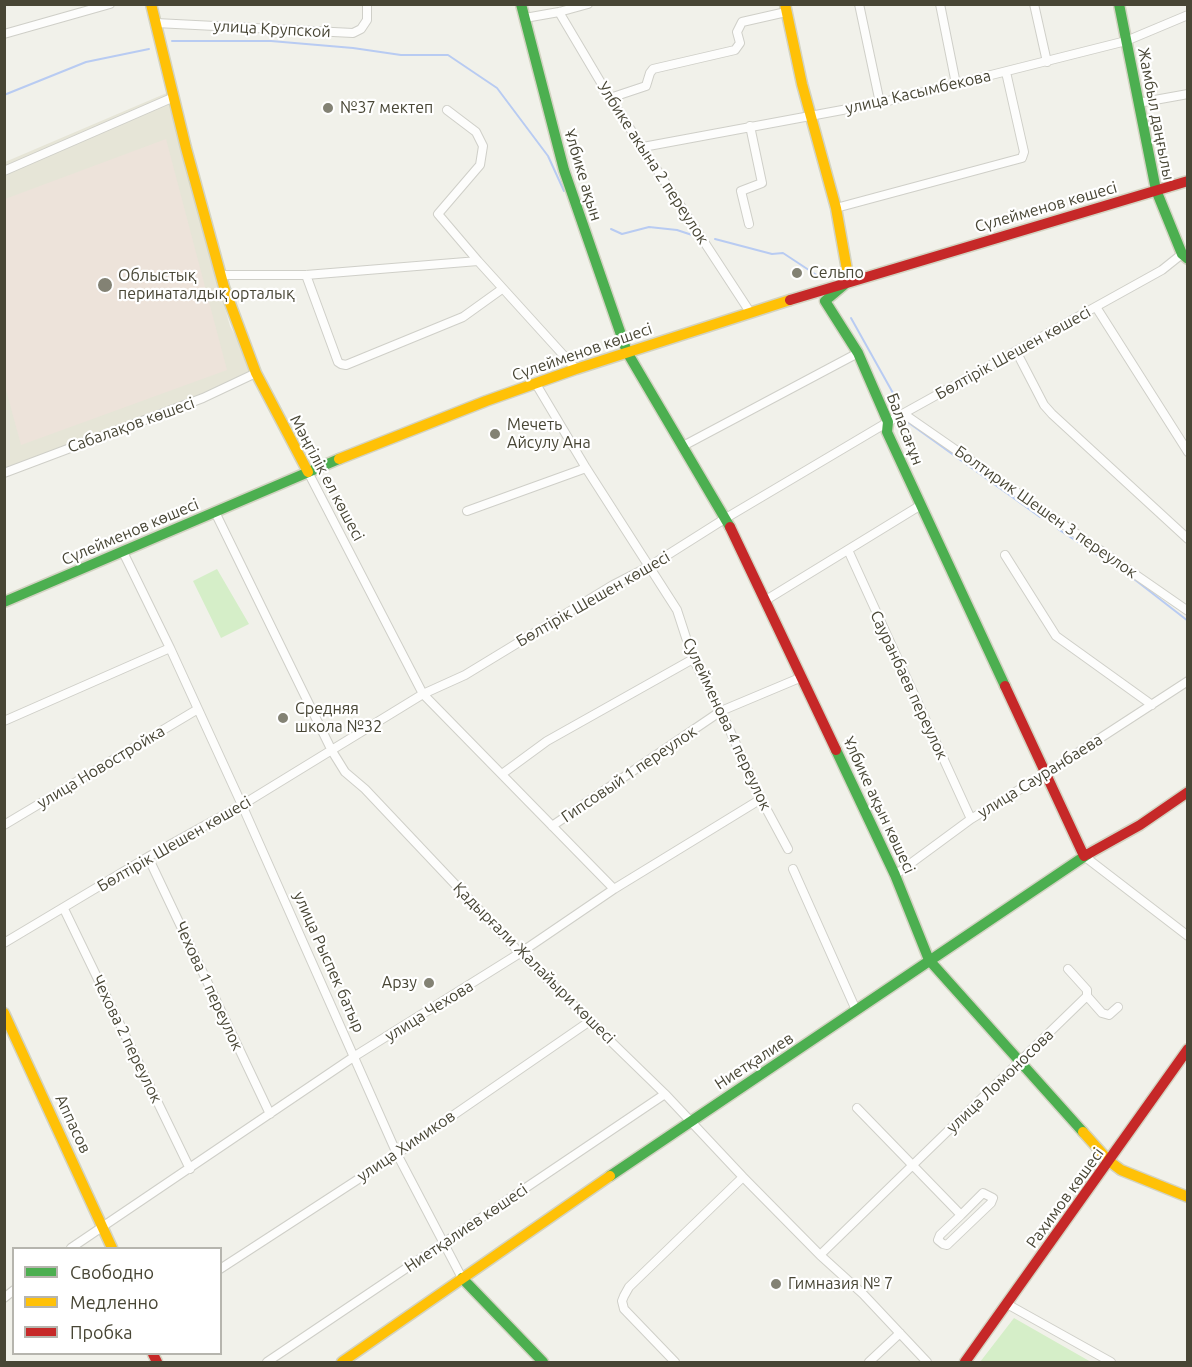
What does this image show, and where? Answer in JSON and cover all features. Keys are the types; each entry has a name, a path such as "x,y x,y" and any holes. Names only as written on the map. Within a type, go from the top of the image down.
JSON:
{"street":[{"path":"4,34 110,4"},
{"name":"Мәңгілік ел көшесі","path":"151,4 195,183 221,275 256,372 423,694 614,889"},
{"name":"улица Крупской","path":"156,23 353,33 361,29 367,20 367,4"},
{"name":"Ұлбике ақын","path":"521,4 564,170 627,352"},
{"path":"525,18 588,4"},
{"path":"859,4 880,103"},
{"path":"940,4 956,84"},
{"path":"1035,4 1047,62"},
{"name":"Жамбыл даңғылы","path":"1119,4 1155,190 1185,256"},
{"path":"610,98 646,86 653,69 735,50 740,43 737,32 742,22 785,8 810,116 836,208 849,281"},
{"name":"Улбике акына 2 переулок","path":"559,12 610,98 750,312"},
{"name":"улица Касымбекова","path":"643,147 880,103 1126,41 1188,15"},
{"path":"836,208 1022,158 1024,152 1006,72"},
{"path":"1138,103 1188,94"},
{"path":"4,171 174,97"},
{"path":"447,110 476,132 483,146 480,165 438,214 502,290 576,369"},
{"path":"749,224 741,191 762,183 750,126"},
{"name":"Сүлейменов көшесі","path":"4,602 308,472 486,401 750,312 1188,181"},
{"name":"Бөлтірік Шешен көшесі","path":"4,943 148,857 242,805 423,694 465,675 888,423 1185,256"},
{"path":"221,275 306,275 478,261"},
{"path":"306,275 338,362 346,365 463,317 502,290"},
{"name":"Баласағұн","path":"849,281 825,302 858,353 888,423 887,432 1084,856"},
{"path":"1096,307 1188,452"},
{"path":"1016,351 1044,405 1188,539"},
{"name":"Ұлбике ақын көшесі","path":"627,352 726,518 895,875 929,960 1109,1161 1121,1170 1188,1197"},
{"path":"683,446 858,353"},
{"name":"Сабалақов көшесі","path":"4,473 203,398 256,372"},
{"name":"Сулейменова 4 переулок","path":"536,384 586,468 677,610 693,659 722,711 761,799 788,849"},
{"name":"Болтирик Шешен 3 переулок","path":"904,414 1188,611"},
{"path":"467,511 586,468"},
{"path":"766,600 921,505"},
{"name":"Қадырғали Жалайыри көшесі","path":"215,512 332,751 345,772 365,789 520,953 691,1120 742,1177 820,1255 863,1294 927,1362"},
{"name":"Сауранбаев переулок","path":"848,550 971,819"},
{"name":"улица Рыспек батыр","path":"123,552 242,805 397,1154 462,1278 543,1362"},
{"path":"1005,555 1056,636 1152,705"},
{"path":"4,721 170,648"},
{"path":"502,774 547,741 693,659"},
{"name":"Гипсовый 1 переулок","path":"552,826 722,711 802,677"},
{"name":"улица Сауранбаева","path":"895,875 971,819 1188,681"},
{"name":"улица Новостройка","path":"4,825 198,709"},
{"name":"Ниетқалиев","path":"342,1362 691,1120 1084,856 1140,825 1188,792"},
{"name":"улица Чехова","path":"72,1247 355,1056 520,953 614,889 761,799"},
{"path":"1084,856 1188,936"},
{"name":"Чехова 1 переулок","path":"148,857 270,1114"},
{"path":"793,869 856,1011"},
{"name":"Чехова 2 переулок","path":"64,909 190,1169"},
{"path":"1068,969 1087,990 1087,996 1102,1013 1109,1015 1118,1007"},
{"name":"улица Ломоносова","path":"820,1255 1087,996"},
{"name":"Аппасов","path":"4,1013 103,1225 111,1247"},
{"name":"улица Химиков","path":"222,1268 397,1154 590,1021"},
{"name":"Рахимов көшесі","path":"965,1362 1188,1049"},
{"name":"Ниетқалиев көшесі","path":"267,1362 665,1094"},
{"path":"857,1108 961,1215"},
{"path":"675,1362 624,1309 622,1301 629,1287 742,1177"},
{"path":"983,1193 993,1198 992,1203 947,1245 943,1244 938,1240 940,1235 961,1215 983,1193"},
{"path":"1007,1304 1111,1362"},
{"path":"869,1362 900,1333"}],"shaded area":[{"name":"Облыстық перинаталдық орталық","path":"169,92 187,170 230,326 256,373 203,398 5,471 5,162"},
{"name":"Облыстық перинаталдық орталық","path":"166,139 227,370 21,445 5,386 5,199"}],"green space":[{"path":"217,569 249,624 221,638 193,581"},
{"path":"1014,1318 1091,1362 980,1362"}],"waterway":[{"path":"172,41 271,41 353,48 401,55 448,55 497,88 548,156 564,191"},
{"path":"4,95 86,62 149,49"},
{"path":"611,229 622,234 649,227 677,230 692,235"},
{"path":"715,239 772,254 783,253 821,278"},
{"path":"851,318 898,402"},
{"path":"909,423 1040,517"},
{"path":"1058,529 1134,579 1188,621"}],"traffic: fast":[{"path":"521,4 564,170 627,352 730,527"},
{"path":"1119,4 1156,190 1182,254 1188,259"},
{"path":"844,285 825,301 858,353 888,422 887,432 1005,686"},
{"path":"4,602 339,459"},
{"path":"836,750 895,875 929,960 1083,1132"},
{"path":"610,1176 1088,854"},
{"path":"462,1278 543,1362"}],"traffic: slow":[{"path":"151,4 186,148 224,287 256,373 308,472"},
{"path":"785,4 802,84 836,208 849,281"},
{"path":"339,459 486,401 576,369 790,300"},
{"path":"4,1013 112,1247"},
{"path":"1083,1132 1109,1161 1121,1170 1188,1197"},
{"path":"342,1362 610,1176"}],"traffic: jam":[{"path":"790,300 1188,181"},
{"path":"730,527 836,750"},
{"path":"1005,686 1084,856"},
{"path":"1088,854 1140,825 1188,792"},
{"path":"965,1362 1188,1049"},
{"path":"154,1355 157,1362"}],"place":[{"name":"№37 мектеп","path":"328,108"},
{"name":"Сельпо","path":"797,273"},
{"name":"Облыстық перинаталдық орталық","path":"105,285"},
{"name":"Мечеть Айсулу Ана","path":"495,434"},
{"name":"Средняя школа №32","path":"283,718"},
{"name":"Арзу","path":"429,983"},
{"name":"Гимназия № 7","path":"776,1284"}]}
